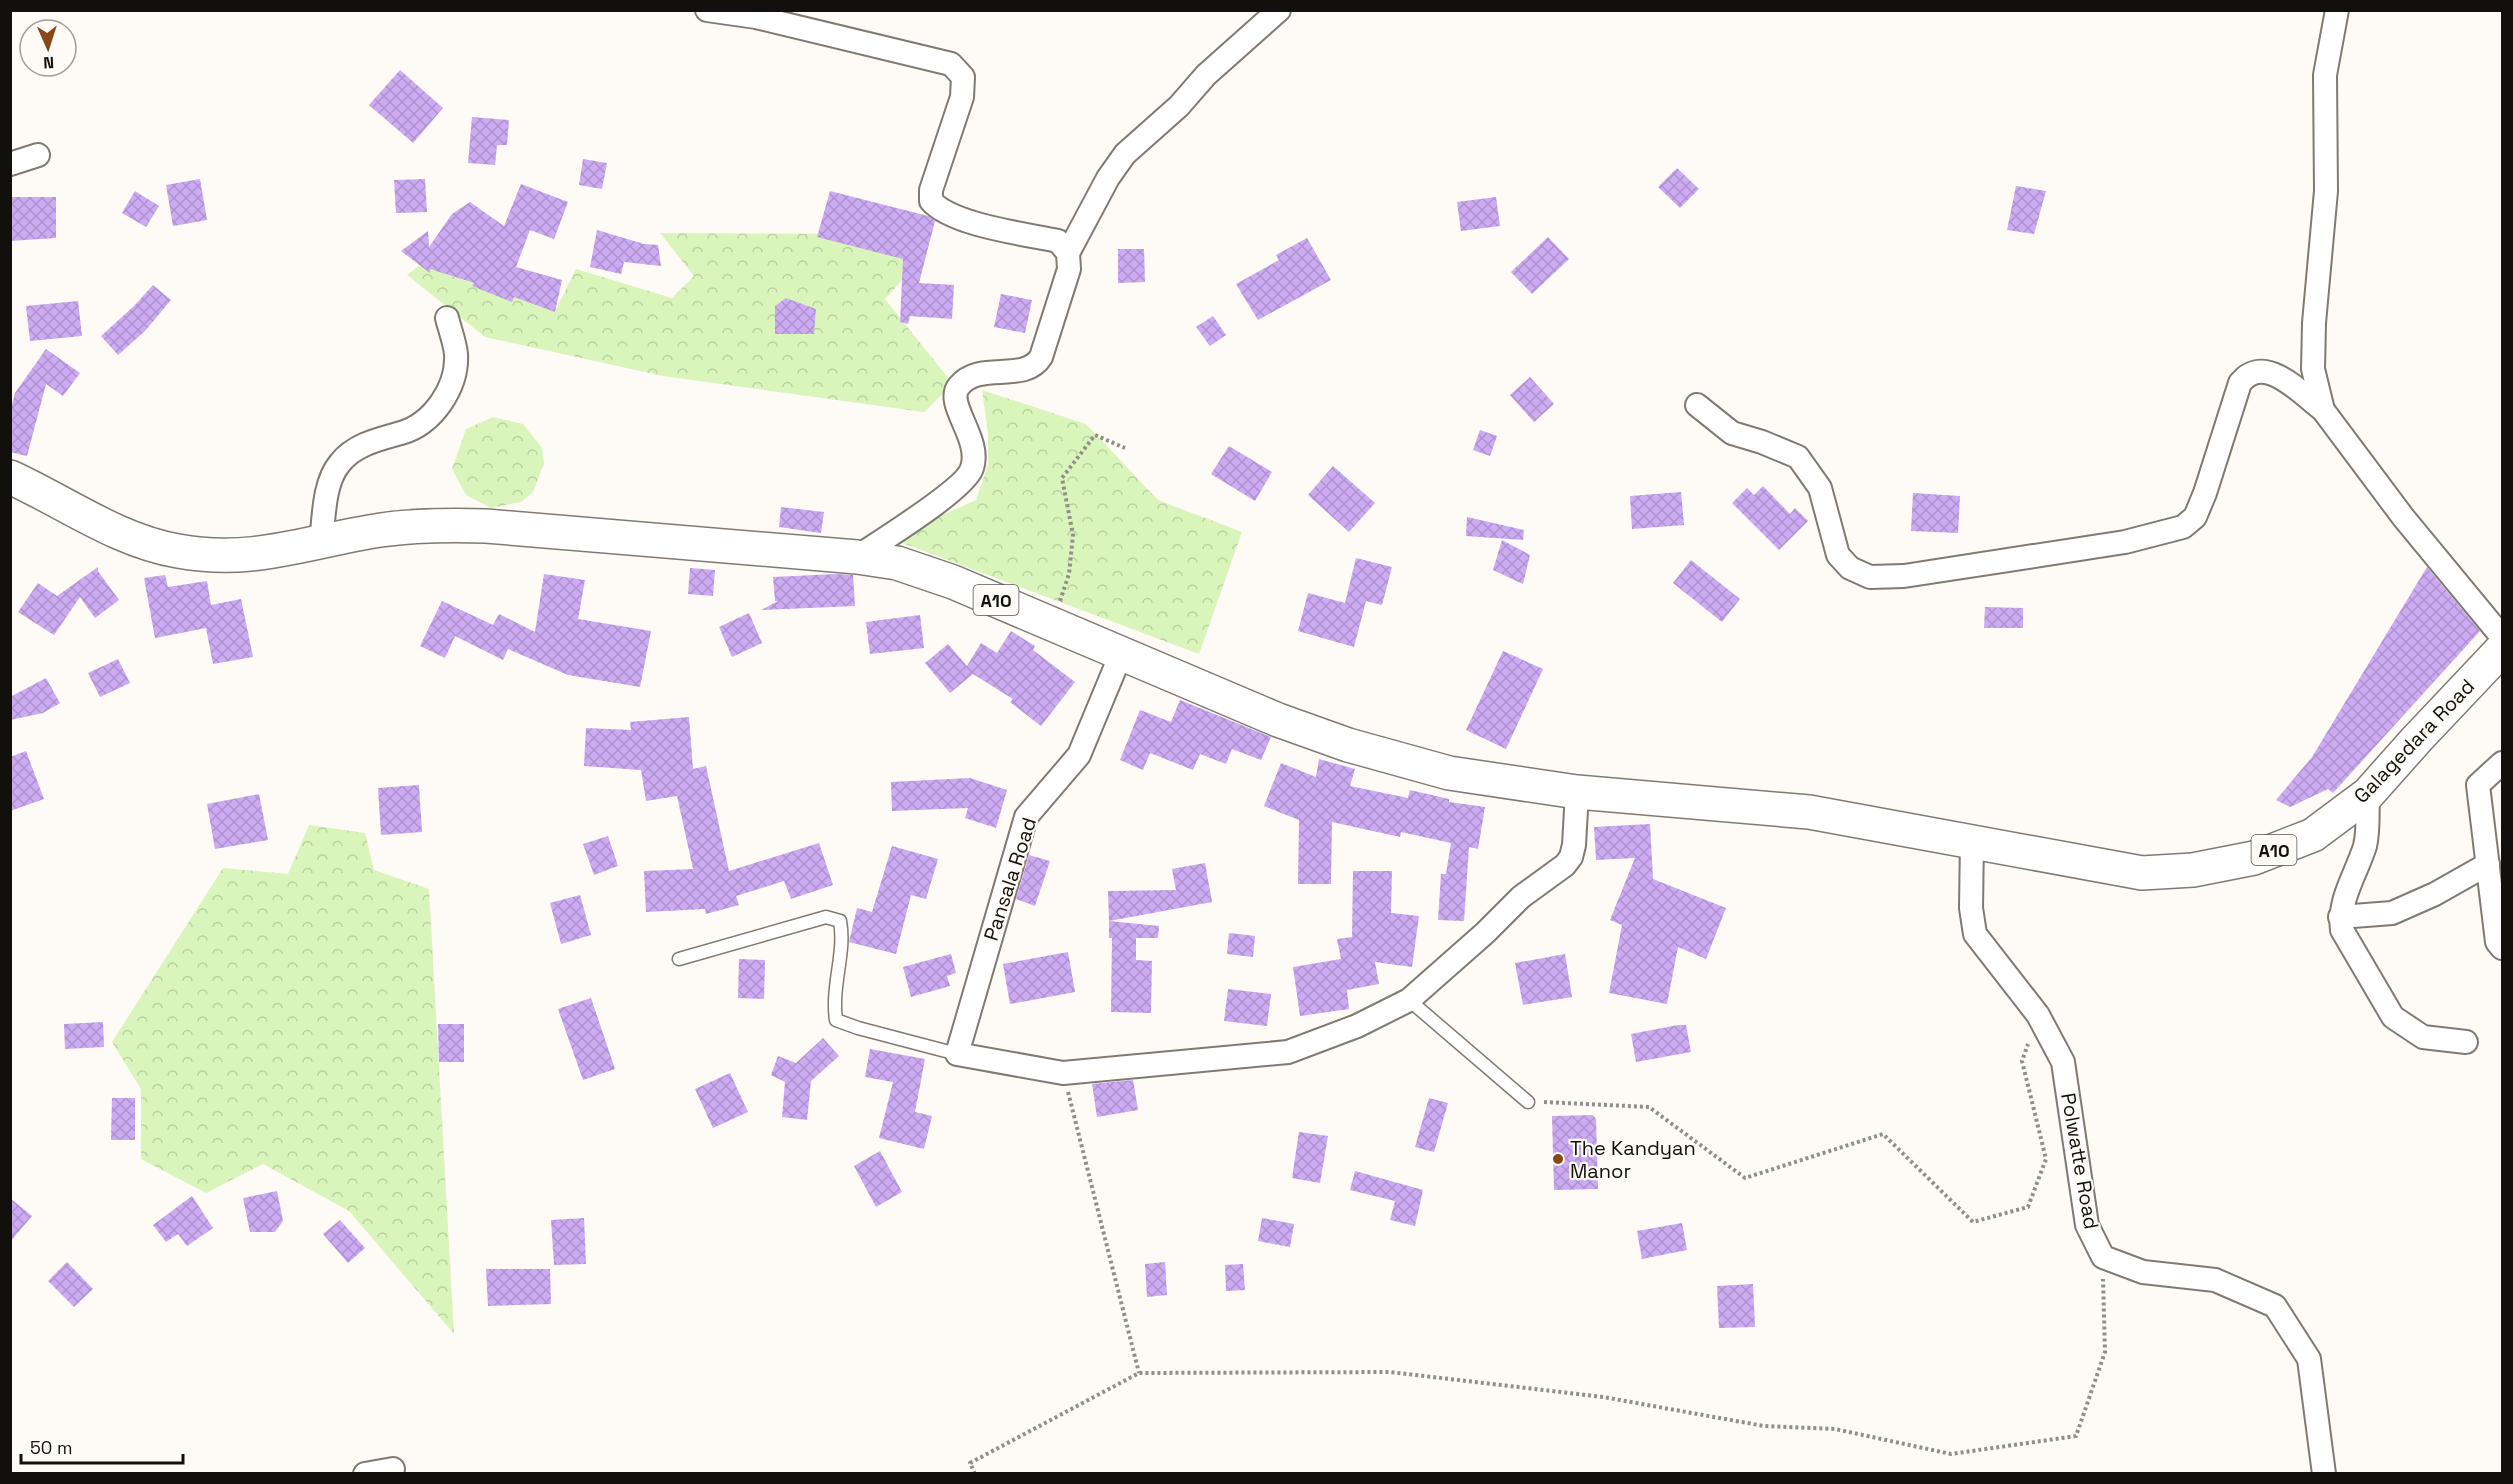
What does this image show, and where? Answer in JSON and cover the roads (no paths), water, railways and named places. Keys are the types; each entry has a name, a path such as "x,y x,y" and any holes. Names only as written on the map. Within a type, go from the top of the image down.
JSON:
{"highway":[{"name":"A10","path":"10,477 132,537 177,551 236,556 267,554 401,528 486,526 857,557 897,563 923,571 1278,720 1348,746 1449,772 1577,792 1809,812 1972,840"},
{"name":"Galagedara Road","path":"1972,840 2142,873 2193,870 2254,858 2313,835 2368,794 2502,649"}],"street":[{"path":"707,10 756,17 951,64 963,77 962,97 931,190 931,201 939,210 980,224 1058,241 1068,253"},
{"path":"857,557 950,492 972,470 975,456 973,442 957,409 954,397 958,387 967,380 982,374 1029,369 1036,365 1041,357 1069,269 1068,253 1108,178 1125,154 1179,106 1206,75 1279,10"},
{"path":"2323,410 2313,369 2314,323 2326,191 2325,75 2337,10"},
{"path":"10,164 38,155"},
{"path":"321,543 332,475 339,464 357,448 404,432 423,422 446,395 453,375 456,354 447,318"},
{"path":"1697,405 1732,433 1798,457 1820,488 1838,555 1850,568 1870,577 1904,576 2125,542 2183,527 2195,517 2240,383 2248,373 2261,369 2274,373 2323,410 2403,517 2502,637"},
{"name":"Pansala Road","path":"957,1054 1026,817 1079,755 1121,654"},
{"path":"2502,763 2478,785 2497,942 2502,948"},
{"path":"957,1054 1063,1073 1288,1052 1357,1026 1409,1000 1485,933 1521,897 1565,865 1571,857 1574,845 1577,792"},
{"path":"2368,794 2366,843 2355,876 2344,896 2340,917 2342,930 2393,1017 2423,1037 2466,1042"},
{"name":"Polwatte Road","path":"1972,840 1971,908 1975,934 2038,1015 2063,1062 2087,1225 2103,1257 2143,1272 2215,1280 2275,1306 2308,1359 2324,1473"},
{"path":"2340,917 2392,913 2435,894 2488,864"},
{"path":"364,1473 393,1469"}],"lane":[{"path":"679,959 826,917 840,921 842,933 833,1001 836,1020 957,1054"},
{"path":"1409,1000 1528,1102"}],"place":[{"name":"The Kandyan Manor","path":"1558,1159"}]}
